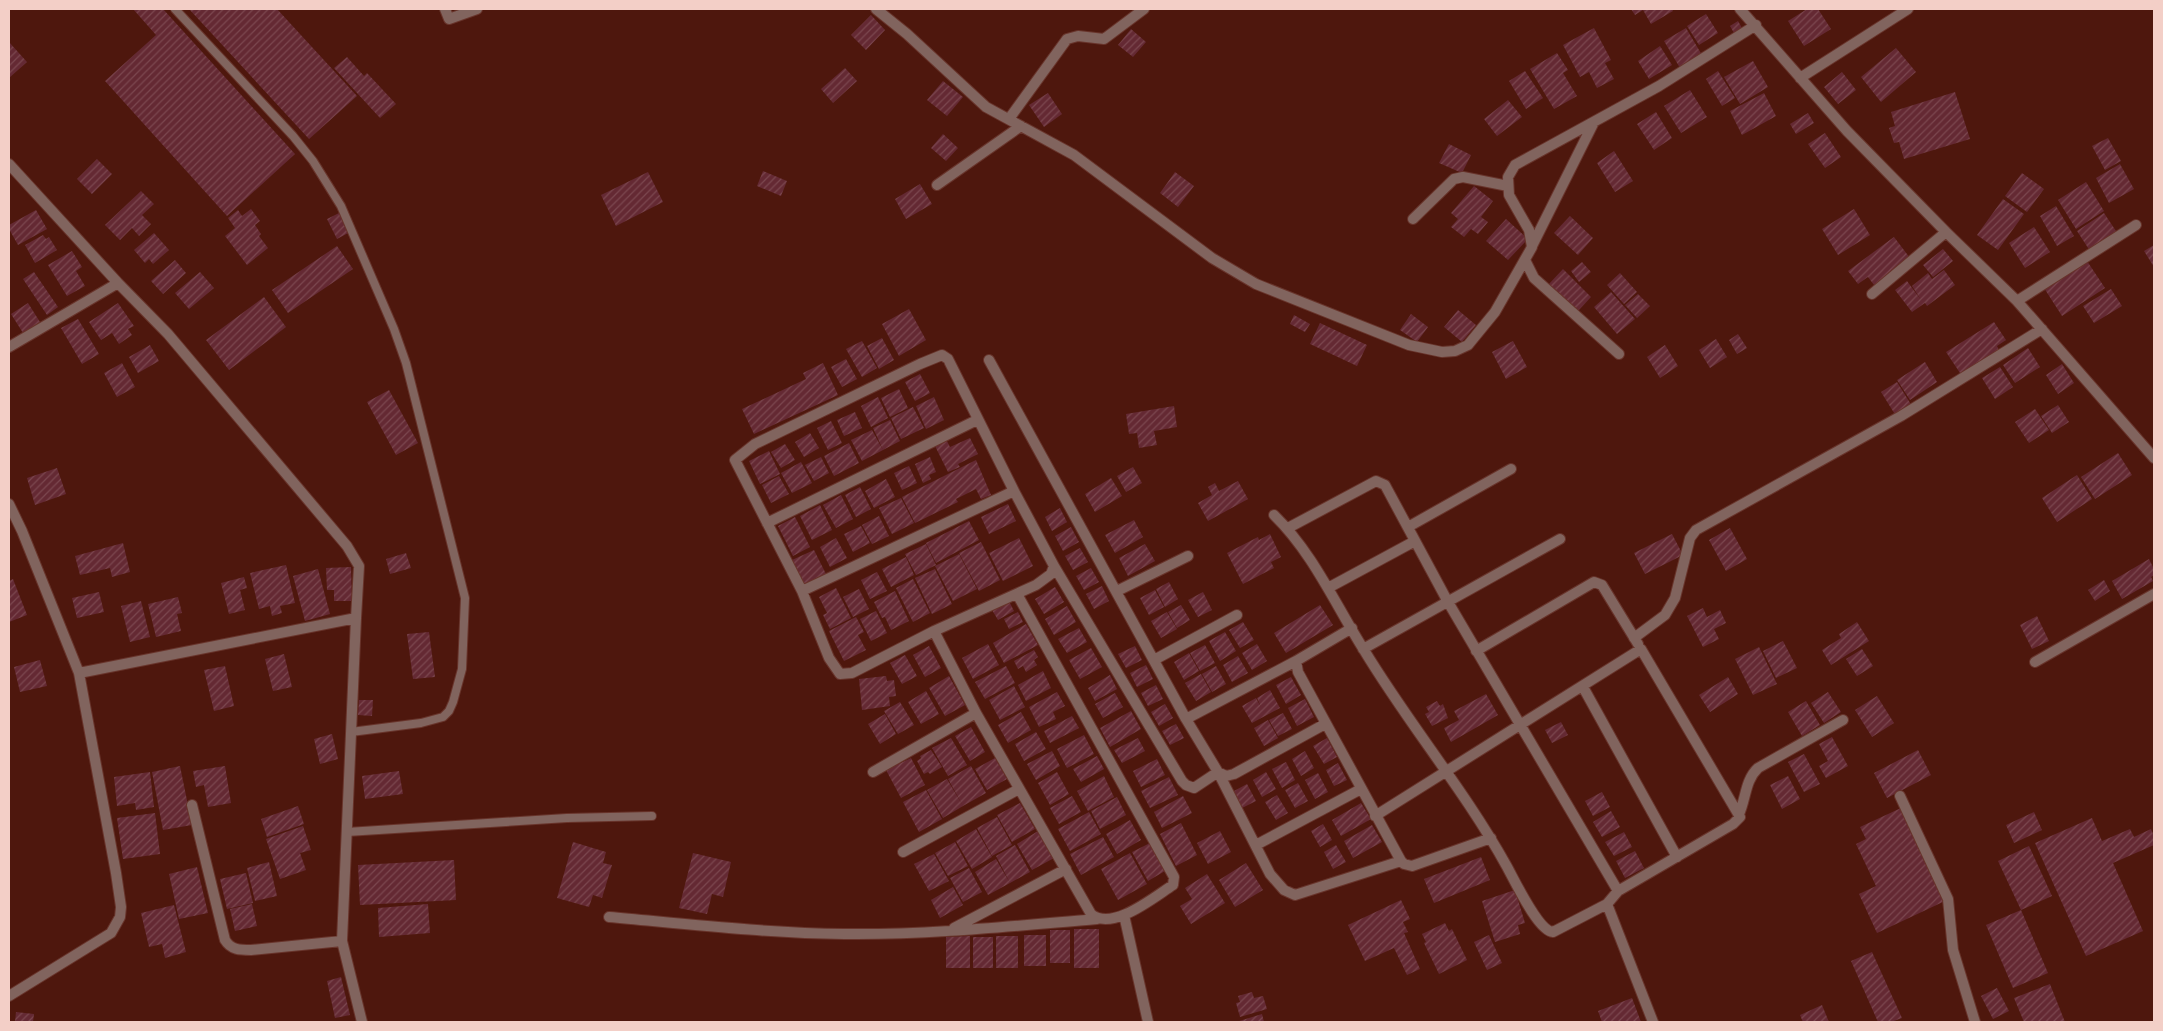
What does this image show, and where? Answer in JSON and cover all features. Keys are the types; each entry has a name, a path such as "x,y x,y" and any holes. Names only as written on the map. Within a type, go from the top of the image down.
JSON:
{"street":[{"path":"445,9 449,19 477,9"},
{"path":"876,9 907,34 970,95 986,107 1074,155 1212,258 1256,284 1409,345 1442,352 1454,351 1468,345 1495,312 1532,247 1594,122"},
{"path":"1009,119 1067,39 1078,36 1104,38 1144,9"},
{"path":"1740,9 1756,25 1800,78 1946,232 2017,301 2154,458"},
{"path":"1800,78 1908,9"},
{"path":"1532,247 1529,230 1509,195 1508,177 1515,165 1659,86 1756,25"},
{"path":"937,185 1021,126"},
{"path":"9,164 118,283 168,334 222,396 354,554 359,566 342,941 362,1022"},
{"path":"1413,219 1454,179 1463,177 1508,186"},
{"path":"2017,301 2136,226"},
{"path":"1872,294 1946,232"},
{"path":"1525,260 1534,278 1619,354"},
{"path":"9,347 118,283"},
{"path":"1634,638 1665,615 1675,598 1690,538 1696,530 1901,416 2042,329"},
{"path":"1054,566 1051,574 1045,580 934,631 852,673 840,674 829,658 802,591 735,460 755,444 778,432 942,354 951,364 977,420 1054,566 1182,781 1194,788 1218,772"},
{"path":"989,360 1186,719 1218,772 1276,882 1284,890 1295,895 1401,861"},
{"path":"767,523 977,420"},
{"path":"1408,527 1511,469"},
{"path":"1288,528 1376,482 1385,484 1476,651 1618,891"},
{"path":"802,591 1014,491"},
{"path":"9,504 22,531 79,673 121,907 120,917 112,933 9,996"},
{"path":"1274,514 1288,528 1328,588 1363,649 1491,838 1535,916 1547,931 1553,932 1607,904 1618,891 1738,822 1748,780 1758,768 1843,720"},
{"path":"1363,649 1560,539"},
{"path":"1328,588 1415,541"},
{"path":"1117,591 1188,556"},
{"path":"1476,651 1594,582 1602,585 1739,814"},
{"path":"609,917 843,934 950,930 1097,919 1106,920 1124,916 1173,885 1174,877 1017,594"},
{"path":"2035,662 2154,594"},
{"path":"1154,660 1237,615"},
{"path":"79,673 356,618"},
{"path":"1186,719 1296,661 1352,628"},
{"path":"934,631 976,713 1085,905 1097,919"},
{"path":"1376,816 1641,649"},
{"path":"1296,661 1302,682 1401,861 1412,866 1491,838"},
{"path":"1583,687 1677,857"},
{"path":"873,772 976,713"},
{"path":"1218,772 1226,776 1234,774 1325,724"},
{"path":"904,852 1019,788"},
{"path":"1256,845 1361,789"},
{"path":"1900,796 1948,899 1953,950 1975,1022"},
{"path":"192,805 225,940 228,945 238,950 251,950 342,941"},
{"path":"950,930 1066,869"},
{"path":"1607,904 1653,1022"},
{"path":"1124,916 1148,1022"}],"lane":[{"path":"175,9 293,136 313,162 341,206 394,329 406,363 458,569 465,598 462,668 454,702 449,711 443,717 421,723 351,732"},
{"path":"347,832 568,818 652,816"}],"building":[{"path":"133,9 163,9 295,154 227,216 105,81 156,35"},
{"path":"189,9 277,9 357,96 309,139"},
{"path":"1631,9 1672,9 1673,11 1651,24 1643,10 1635,15"},
{"path":"1807,9 1818,9 1831,29 1804,46 1788,21"},
{"path":"1706,14 1718,33 1699,45 1687,26"},
{"path":"871,15 885,30 866,50 851,35"},
{"path":"1738,21 1742,28 1734,33 1730,26"},
{"path":"1594,28 1611,60 1605,63 1614,79 1597,88 1589,72 1580,77 1563,45"},
{"path":"1686,28 1702,55 1680,68 1664,41"},
{"path":"1131,29 1146,42 1133,57 1118,45"},
{"path":"9,42 27,62 9,78"},
{"path":"1660,46 1672,65 1649,79 1638,61"},
{"path":"1896,48 1916,72 1881,102 1861,77"},
{"path":"1557,53 1568,70 1563,73 1577,96 1554,109 1530,69"},
{"path":"347,57 364,76 367,73 396,104 380,118 334,68"},
{"path":"1753,61 1768,87 1740,104 1724,77"},
{"path":"845,68 857,81 833,103 821,89"},
{"path":"1525,71 1543,98 1526,109 1509,81"},
{"path":"1718,71 1735,98 1722,106 1706,79"},
{"path":"1842,72 1856,90 1838,104 1824,87"},
{"path":"943,81 963,97 947,116 927,100"},
{"path":"1690,90 1707,117 1681,133 1664,106"},
{"path":"1955,92 1970,139 1904,159 1899,142 1894,143 1889,128 1895,126 1891,112"},
{"path":"1048,93 1062,114 1044,127 1029,105"},
{"path":"1764,93 1776,116 1742,135 1730,111"},
{"path":"1508,100 1522,117 1497,136 1484,119"},
{"path":"1656,112 1672,138 1654,150 1637,124"},
{"path":"1808,113 1814,123 1796,134 1790,124"},
{"path":"1825,133 1841,157 1825,168 1808,144"},
{"path":"943,134 958,148 946,161 931,148"},
{"path":"2108,138 2121,161 2105,170 2092,146"},
{"path":"1449,144 1471,155 1462,173 1439,163"},
{"path":"1614,151 1633,181 1615,192 1597,163"},
{"path":"97,159 112,174 92,194 77,179"},
{"path":"2120,164 2134,189 2109,203 2096,178"},
{"path":"763,171 787,181 781,196 757,186"},
{"path":"648,172 663,202 616,226 601,195"},
{"path":"1175,172 1194,186 1178,207 1160,193"},
{"path":"2022,173 2044,189 2027,212 2005,196"},
{"path":"2086,182 2104,211 2076,229 2058,200"},
{"path":"920,184 932,204 906,219 895,199"},
{"path":"1474,186 1493,201 1481,217 1488,222 1478,234 1471,229 1464,237 1451,227 1458,219 1451,213"},
{"path":"141,191 154,204 142,215 151,224 139,236 132,228 120,240 105,225"},
{"path":"2003,199 2024,214 1998,250 1977,235"},
{"path":"2056,206 2074,236 2057,246 2040,216"},
{"path":"251,209 260,221 255,225 261,234 259,236 268,248 247,265 225,236 235,228 228,218 238,210 242,216"},
{"path":"1854,209 1870,235 1838,255 1822,229"},
{"path":"36,210 47,229 18,245 9,229 9,225"},
{"path":"339,213 350,232 337,239 327,219"},
{"path":"2104,213 2118,234 2090,251 2077,231"},
{"path":"1570,216 1593,238 1578,255 1554,233"},
{"path":"1506,219 1528,239 1508,260 1486,241"},
{"path":"2034,227 2050,252 2025,268 2009,243"},
{"path":"154,233 169,250 153,264 149,259 145,263 134,250"},
{"path":"43,235 46,239 49,237 57,250 35,263 25,245"},
{"path":"1894,237 1910,258 1874,285 1868,277 1858,284 1848,271"},
{"path":"2154,245 2154,267 2144,251"},
{"path":"337,246 353,269 288,313 272,290"},
{"path":"1943,249 1953,261 1933,277 1923,265"},
{"path":"72,251 82,267 76,271 85,286 67,296 48,265"},
{"path":"175,260 186,273 163,294 151,281"},
{"path":"2087,261 2105,288 2062,316 2044,288"},
{"path":"1582,262 1591,272 1579,282 1571,271"},
{"path":"1563,269 1591,297 1578,311 1549,284"},
{"path":"1944,270 1955,285 1927,306 1925,303 1912,312 1895,290 1907,281 1921,300 1912,286 1928,273 1932,279"},
{"path":"34,272 58,307 47,315 23,279"},
{"path":"200,272 214,288 189,309 175,293"},
{"path":"1620,273 1637,292 1624,304 1607,285"},
{"path":"2111,289 2122,306 2094,323 2083,306"},
{"path":"1611,292 1635,319 1617,334 1594,307"},
{"path":"1638,294 1650,306 1637,318 1625,305"},
{"path":"264,297 286,327 229,370 206,340"},
{"path":"28,303 40,322 23,333 11,314"},
{"path":"118,303 134,326 128,329 132,335 119,344 112,333 101,340 89,322"},
{"path":"909,309 926,340 899,356 882,324"},
{"path":"1458,310 1476,325 1462,342 1444,327"},
{"path":"1411,314 1428,327 1417,342 1400,330"},
{"path":"1294,315 1310,324 1305,332 1290,324"},
{"path":"78,319 99,354 82,364 61,328"},
{"path":"1994,322 2006,340 1997,346 2000,352 1962,376 1946,352"},
{"path":"1320,323 1367,345 1357,366 1310,344"},
{"path":"1738,334 1747,348 1737,354 1729,340"},
{"path":"882,338 894,360 879,369 867,346"},
{"path":"1716,339 1727,357 1710,368 1699,350"},
{"path":"862,341 877,368 862,377 846,349"},
{"path":"1513,341 1527,367 1506,379 1492,352"},
{"path":"150,345 159,361 138,373 129,357"},
{"path":"1665,345 1678,366 1660,378 1647,357"},
{"path":"2028,348 2040,367 2015,383 2003,365"},
{"path":"846,359 857,379 842,387 831,367"},
{"path":"1925,362 1937,382 1910,400 1897,380"},
{"path":"122,363 135,387 117,397 104,373"},
{"path":"823,363 838,395 754,434 742,409 806,379 803,373"},
{"path":"2062,364 2074,383 2058,394 2046,375"},
{"path":"2000,367 2013,387 1995,399 1982,378"},
{"path":"920,374 930,393 915,401 905,382"},
{"path":"1897,382 1912,406 1896,416 1881,392"},
{"path":"899,389 908,408 890,417 881,398"},
{"path":"389,390 418,443 396,455 367,402"},
{"path":"878,397 888,418 871,427 861,406"},
{"path":"934,397 944,420 926,429 916,406"},
{"path":"2058,405 2069,422 2052,433 2041,416"},
{"path":"1174,406 1177,427 1154,431 1157,445 1139,448 1137,433 1129,434 1126,414"},
{"path":"913,407 924,428 901,439 891,418"},
{"path":"2035,409 2049,430 2029,443 2015,422"},
{"path":"855,412 862,428 844,436 837,420"},
{"path":"890,420 900,441 883,450 873,428"},
{"path":"831,421 842,443 828,450 817,428"},
{"path":"872,430 883,450 862,461 851,440"},
{"path":"810,433 819,448 804,457 795,442"},
{"path":"970,438 978,454 958,464 960,467 948,472 935,446 947,441 950,447"},
{"path":"849,443 859,463 834,476 824,456"},
{"path":"785,444 795,460 781,468 771,452"},
{"path":"769,451 780,474 760,484 749,461"},
{"path":"2118,453 2132,475 2095,499 2081,477"},
{"path":"821,457 829,473 814,481 805,465"},
{"path":"930,457 936,472 929,475 931,479 923,483 915,464"},
{"path":"976,460 991,495 981,499 976,489 956,499 958,502 915,523 902,497"},
{"path":"801,462 812,483 792,493 781,473"},
{"path":"909,466 917,483 902,490 894,473"},
{"path":"1133,467 1142,483 1126,492 1117,476"},
{"path":"57,468 66,494 35,505 27,478"},
{"path":"2077,475 2092,499 2057,522 2042,498"},
{"path":"779,476 789,494 771,503 762,485"},
{"path":"1111,478 1122,496 1095,512 1085,494"},
{"path":"886,479 895,497 874,508 865,491"},
{"path":"1238,481 1248,499 1208,521 1198,503 1212,495 1208,487 1215,483 1219,491"},
{"path":"860,487 871,509 856,517 845,495"},
{"path":"841,495 853,519 836,528 823,505"},
{"path":"901,498 914,523 892,534 879,508"},
{"path":"1008,504 1016,521 989,534 981,517"},
{"path":"820,505 832,530 812,540 800,516"},
{"path":"1060,508 1067,522 1052,531 1045,517"},
{"path":"879,516 889,536 872,544 862,525"},
{"path":"795,517 810,547 793,556 778,526"},
{"path":"1134,520 1143,537 1115,553 1105,535"},
{"path":"969,521 979,540 936,563 926,543"},
{"path":"861,526 870,543 853,552 844,534"},
{"path":"1071,527 1079,542 1063,551 1055,536"},
{"path":"1730,528 1747,559 1726,571 1709,540"},
{"path":"1270,534 1281,557 1271,562 1274,568 1243,584 1227,553 1258,537 1259,540"},
{"path":"1672,534 1683,555 1645,574 1634,553"},
{"path":"836,538 847,558 830,567 820,547"},
{"path":"1019,538 1033,566 1003,581 989,553"},
{"path":"981,542 1000,580 979,591 959,553"},
{"path":"123,543 130,572 112,577 110,568 80,575 75,556"},
{"path":"926,544 936,565 916,575 905,554"},
{"path":"1145,544 1155,561 1128,576 1119,558"},
{"path":"1080,548 1088,562 1073,570 1065,556"},
{"path":"814,550 826,574 804,584 792,560"},
{"path":"406,553 411,568 390,574 386,559"},
{"path":"959,554 977,589 953,601 935,566"},
{"path":"906,557 914,575 891,587 882,569"},
{"path":"2149,559 2154,569 2154,575 2151,577 2153,581 2122,599 2112,581"},
{"path":"286,565 295,603 280,606 282,613 272,616 270,606 259,609 250,573"},
{"path":"351,567 352,601 334,601 334,590 327,590 326,568"},
{"path":"1091,568 1099,582 1084,590 1076,576"},
{"path":"318,569 330,614 305,621 293,576"},
{"path":"935,569 952,604 932,614 915,578"},
{"path":"877,572 887,591 870,599 861,580"},
{"path":"244,577 247,588 240,590 245,610 229,614 221,583"},
{"path":"13,579 27,615 9,622 9,581"},
{"path":"913,579 930,613 913,622 896,588"},
{"path":"2104,580 2110,591 2095,601 2088,590"},
{"path":"1169,582 1178,599 1165,607 1156,589"},
{"path":"1102,586 1109,601 1094,609 1086,594"},
{"path":"1055,587 1064,602 1044,614 1035,599"},
{"path":"836,588 851,618 830,629 823,615 827,613 819,597"},
{"path":"859,589 869,609 853,617 843,597"},
{"path":"1155,590 1164,607 1149,615 1140,598"},
{"path":"895,591 909,621 891,630 885,617 882,618 874,602"},
{"path":"99,592 104,612 77,618 72,598"},
{"path":"1203,592 1212,610 1198,617 1188,600"},
{"path":"178,597 182,613 177,614 181,631 156,637 148,604"},
{"path":"141,601 150,637 130,642 121,606"},
{"path":"1009,601 1014,611 998,620 992,610"},
{"path":"1181,605 1190,620 1177,628 1168,612"},
{"path":"1320,605 1333,625 1286,653 1274,633"},
{"path":"1067,606 1076,622 1054,635 1045,619"},
{"path":"1703,608 1707,617 1720,610 1726,623 1714,629 1719,639 1703,647 1687,616"},
{"path":"876,611 887,633 871,641 860,619"},
{"path":"1018,612 1023,622 1009,629 1004,619"},
{"path":"1167,612 1177,629 1161,638 1151,621"},
{"path":"2037,616 2049,641 2032,649 2020,625"},
{"path":"856,617 864,632 858,635 866,650 844,661 829,631"},
{"path":"1243,622 1254,640 1240,648 1229,630"},
{"path":"1857,622 1869,641 1831,665 1822,650 1841,638 1839,634"},
{"path":"1026,624 1038,645 1004,663 993,643"},
{"path":"1079,628 1087,642 1067,653 1058,639"},
{"path":"429,632 435,677 413,679 407,634"},
{"path":"1225,632 1236,651 1220,661 1209,641"},
{"path":"1783,641 1797,668 1776,678 1763,651"},
{"path":"988,644 999,665 973,679 962,658"},
{"path":"1257,644 1267,661 1252,670 1242,653"},
{"path":"1205,645 1215,663 1200,671 1190,653"},
{"path":"929,646 941,668 925,677 913,655"},
{"path":"1135,646 1142,660 1126,668 1118,654"},
{"path":"1759,647 1777,684 1753,695 1735,659"},
{"path":"1091,648 1102,667 1080,679 1069,660"},
{"path":"1862,649 1873,666 1857,676 1846,659"},
{"path":"1034,650 1038,657 1034,660 1037,665 1026,672 1023,666 1018,669 1014,661"},
{"path":"1189,653 1199,671 1184,680 1174,662"},
{"path":"284,654 292,687 273,691 265,659"},
{"path":"905,655 917,676 902,684 890,663"},
{"path":"1238,656 1248,673 1232,682 1223,665"},
{"path":"40,660 47,686 20,692 14,667"},
{"path":"1146,665 1153,679 1137,687 1130,673"},
{"path":"225,666 234,706 214,711 204,670"},
{"path":"1006,666 1015,683 985,699 975,682"},
{"path":"1216,666 1226,684 1212,692 1202,674"},
{"path":"1043,671 1051,688 1026,701 1018,685"},
{"path":"1201,674 1211,692 1196,701 1185,683"},
{"path":"1110,675 1117,689 1095,701 1088,688"},
{"path":"886,676 887,681 894,680 896,696 889,697 890,706 862,710 859,679"},
{"path":"949,676 965,705 945,716 929,688"},
{"path":"1291,677 1301,695 1286,704 1276,685"},
{"path":"1728,677 1738,694 1710,712 1699,695"},
{"path":"1156,685 1163,699 1148,706 1141,693"},
{"path":"1014,686 1025,707 1000,720 989,700"},
{"path":"1270,690 1280,708 1252,723 1242,706 1256,698 1261,707 1257,698"},
{"path":"926,691 939,714 921,724 908,702"},
{"path":"1057,692 1065,706 1053,712 1056,719 1039,727 1029,707"},
{"path":"1828,692 1841,712 1824,723 1811,703"},
{"path":"1115,693 1123,707 1103,718 1095,704"},
{"path":"1486,694 1498,715 1451,742 1444,728 1459,720 1454,711"},
{"path":"1877,696 1894,723 1872,737 1855,710"},
{"path":"1305,699 1314,717 1297,726 1288,708"},
{"path":"359,700 373,700 372,716 358,715"},
{"path":"1437,701 1440,706 1443,704 1448,718 1432,726 1425,714 1429,712 1426,707"},
{"path":"1806,701 1820,725 1802,736 1788,712"},
{"path":"900,702 914,725 898,734 884,711"},
{"path":"1165,704 1173,718 1159,726 1151,712"},
{"path":"1131,711 1141,729 1110,747 1100,728"},
{"path":"1021,712 1031,730 1008,743 998,725"},
{"path":"1283,713 1292,729 1278,736 1269,720"},
{"path":"885,714 896,734 880,744 868,724"},
{"path":"1072,716 1079,728 1050,743 1044,731"},
{"path":"1268,720 1278,738 1264,746 1254,728"},
{"path":"1561,722 1568,735 1552,743 1545,730"},
{"path":"1176,724 1184,738 1170,745 1162,731"},
{"path":"971,727 985,752 970,761 955,736"},
{"path":"1036,732 1046,749 1024,761 1015,744"},
{"path":"332,734 338,759 320,764 314,739"},
{"path":"1084,735 1094,754 1067,768 1057,749"},
{"path":"1832,737 1848,766 1826,778 1819,766 1828,761 1819,744"},
{"path":"951,738 967,765 948,776 932,748"},
{"path":"1138,738 1145,751 1122,763 1114,750"},
{"path":"1327,738 1337,757 1324,764 1313,746"},
{"path":"931,750 942,767 930,774 928,772 924,774 917,761 921,758 920,756"},
{"path":"1918,750 1931,775 1887,798 1874,773"},
{"path":"1052,751 1060,766 1036,780 1027,764"},
{"path":"1305,751 1314,768 1301,776 1292,759"},
{"path":"1804,754 1820,784 1804,792 1788,762"},
{"path":"1097,756 1104,769 1081,782 1073,769"},
{"path":"911,758 925,785 901,798 886,770"},
{"path":"995,758 1007,779 987,790 975,769"},
{"path":"1157,759 1165,775 1141,787 1133,771"},
{"path":"1286,762 1295,780 1282,788 1272,769"},
{"path":"1338,763 1347,780 1334,786 1326,770"},
{"path":"180,766 192,825 163,830 152,772"},
{"path":"225,766 231,803 208,807 204,785 196,787 193,771"},
{"path":"971,766 986,793 963,806 948,779"},
{"path":"399,771 403,794 365,799 362,776"},
{"path":"150,772 154,807 136,810 135,803 117,806 114,777"},
{"path":"1057,772 1069,794 1050,805 1038,783"},
{"path":"1266,772 1276,789 1262,797 1253,780"},
{"path":"1318,773 1328,792 1315,799 1305,780"},
{"path":"1104,776 1114,797 1088,811 1077,791"},
{"path":"1788,776 1800,799 1782,809 1770,785"},
{"path":"1169,777 1178,795 1150,808 1141,791"},
{"path":"947,779 963,806 943,818 927,790"},
{"path":"1298,783 1308,801 1295,808 1285,790"},
{"path":"1247,784 1256,801 1242,808 1234,791"},
{"path":"926,790 942,819 919,832 903,802"},
{"path":"1602,792 1610,807 1593,816 1585,801"},
{"path":"1277,795 1288,813 1276,820 1265,802"},
{"path":"1072,796 1081,812 1059,824 1050,808"},
{"path":"1183,796 1192,813 1162,828 1154,812"},
{"path":"1117,797 1126,815 1100,829 1091,811"},
{"path":"1020,803 1035,829 1012,842 997,815"},
{"path":"1361,803 1371,819 1341,836 1332,820"},
{"path":"298,806 304,824 267,837 261,819"},
{"path":"1901,808 1945,901 1877,933 1859,894 1876,886 1856,844 1866,839 1860,827"},
{"path":"1611,811 1620,827 1602,837 1593,822"},
{"path":"1089,812 1101,834 1070,851 1058,829"},
{"path":"2034,812 2042,830 2014,843 2006,825"},
{"path":"155,813 160,854 123,859 117,818"},
{"path":"997,817 1012,845 992,856 977,828"},
{"path":"2092,818 2102,841 2130,829 2134,837 2151,829 2154,836 2154,845 2113,863 2143,931 2086,956 2035,843"},
{"path":"1130,820 1141,840 1117,854 1106,834"},
{"path":"1181,823 1197,855 1176,866 1160,834"},
{"path":"1323,824 1332,840 1320,847 1311,831"},
{"path":"1372,825 1382,842 1353,858 1344,841"},
{"path":"303,826 311,850 300,853 306,870 280,879 266,839"},
{"path":"976,829 992,857 972,869 956,841"},
{"path":"1038,831 1054,858 1032,870 1017,844"},
{"path":"1220,831 1231,852 1208,864 1197,843"},
{"path":"1624,832 1632,847 1614,856 1605,842"},
{"path":"1103,837 1114,857 1081,875 1070,854"},
{"path":"573,842 606,852 603,863 612,865 602,898 593,895 589,907 557,898"},
{"path":"955,842 968,866 948,876 935,853"},
{"path":"1150,843 1165,871 1148,881 1132,852"},
{"path":"1015,845 1030,872 1010,883 996,856"},
{"path":"1336,845 1346,862 1333,869 1324,852"},
{"path":"2029,846 2052,896 2021,910 1998,861"},
{"path":"1635,851 1644,868 1625,878 1616,861"},
{"path":"693,853 731,862 723,897 712,894 707,914 679,908"},
{"path":"1130,853 1147,884 1118,900 1101,869"},
{"path":"934,854 949,881 929,891 914,864"},
{"path":"1481,857 1490,880 1434,903 1424,879"},
{"path":"996,859 1010,883 988,895 975,872"},
{"path":"454,860 456,900 360,905 358,865"},
{"path":"269,862 277,896 255,901 247,868"},
{"path":"1246,863 1263,890 1235,907 1219,880"},
{"path":"197,867 208,913 179,919 169,874"},
{"path":"969,868 982,892 963,902 950,878"},
{"path":"246,873 253,903 227,909 220,879"},
{"path":"1207,874 1225,903 1191,924 1180,906 1192,899 1185,888"},
{"path":"953,887 963,905 940,918 931,900"},
{"path":"1515,890 1525,923 1518,925 1520,934 1495,942 1482,901"},
{"path":"1401,900 1410,919 1403,922 1408,932 1404,933 1420,969 1407,975 1394,948 1365,961 1348,925"},
{"path":"252,904 257,926 235,931 230,909"},
{"path":"428,904 430,933 379,937 378,908"},
{"path":"174,905 186,952 165,958 162,944 149,947 141,913"},
{"path":"2021,910 2048,973 2013,988 1986,925"},
{"path":"1445,923 1449,931 1452,929 1467,960 1439,974 1424,943 1426,942 1422,934"},
{"path":"1074,929 1099,929 1099,968 1074,968"},
{"path":"1050,930 1070,930 1070,963 1050,963"},
{"path":"1024,935 1046,935 1046,966 1024,966"},
{"path":"1489,935 1502,963 1487,970 1474,942"},
{"path":"970,936 970,968 946,968 946,937"},
{"path":"996,936 1018,936 1018,968 996,968"},
{"path":"973,937 993,937 993,968 973,968"},
{"path":"1872,952 1902,1018 1891,1022 1878,1022 1851,961"},
{"path":"341,977 350,1015 335,1018 327,981"},
{"path":"2050,984 2065,1022 2024,1022 2014,998"},
{"path":"1997,988 2009,1011 1993,1019 1981,996"},
{"path":"1252,992 1254,998 1263,996 1267,1009 1240,1017 1236,1003 1240,1002 1238,996"},
{"path":"1632,998 1641,1022 1602,1022 1598,1011"},
{"path":"1822,1005 1829,1022 1803,1022 1800,1015"},
{"path":"16,1012 34,1014 33,1022 15,1022"},
{"path":"1262,1014 1264,1022 1236,1022"}]}
